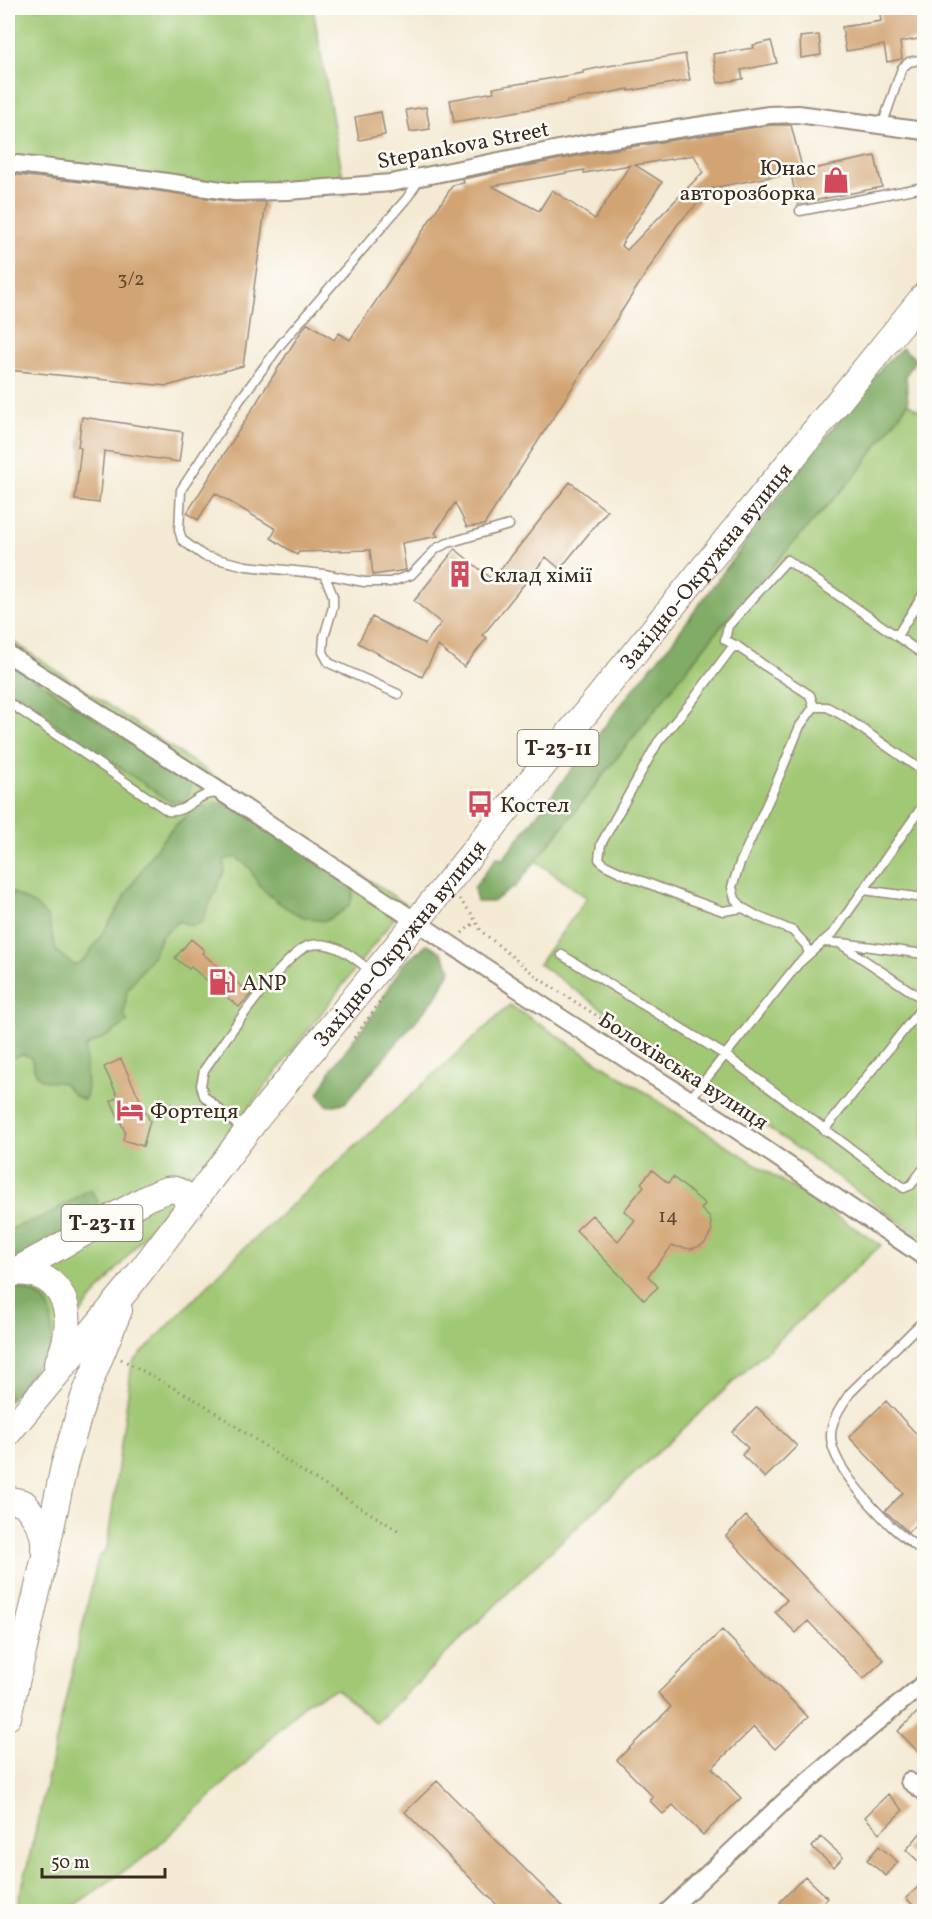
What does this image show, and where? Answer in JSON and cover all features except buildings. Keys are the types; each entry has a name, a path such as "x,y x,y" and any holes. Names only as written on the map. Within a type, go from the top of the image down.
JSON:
{"main road":[{"name":"Західно-Окружна вулиця","path":"128,1288 247,1132 380,983 417,921 924,296"},
{"name":"Т-23-11","path":"9,1274 147,1198 171,1189 178,1189 194,1201"},
{"path":"9,1274 23,1272 49,1281 66,1305 69,1318 67,1337 59,1361 43,1390"},
{"name":"Т-23-11","path":"8,1717 64,1466 84,1397 128,1288"},
{"path":"8,1433 128,1288"},
{"path":"8,1499 24,1503 40,1524 45,1542 40,1581"}],"street":[{"name":"Stepankova Street","path":"8,163 235,192 288,191 391,183 598,141 769,115 798,114 924,131"},
{"name":"Болохівська вулиця","path":"8,654 690,1099 924,1257"},
{"path":"667,1911 789,1797 924,1683"},
{"path":"909,1781 924,1792"}],"lane":[{"path":"882,126 902,68 909,62 924,59"},
{"path":"422,176 400,207 281,344 213,439 181,490 179,530 182,540 204,556 246,566 324,574 364,582 390,582 411,575 437,548 509,525"},
{"path":"800,211 924,187"},
{"path":"814,707 810,695 737,645 725,640 728,626 787,560 924,655"},
{"path":"324,574 333,596 333,607 324,637 323,652 329,663 398,693"},
{"path":"897,636 924,594"},
{"path":"737,645 731,649 658,742 605,835 599,859 605,865 626,875 689,900 723,911 743,908"},
{"path":"8,702 168,811 182,809 206,794 226,796"},
{"path":"814,707 827,707 842,715 924,772"},
{"path":"809,954 806,945 793,931 743,908 735,899 732,887 800,726 814,707"},
{"path":"197,776 200,786 199,797"},
{"path":"690,1099 798,964 834,932 924,804"},
{"path":"864,890 924,898"},
{"path":"822,942 924,954"},
{"path":"839,943 924,999"},
{"path":"247,1132 204,1096 201,1085 204,1070 286,962 308,945 323,944 352,956 380,983"},
{"path":"562,955 725,1054 904,1188 911,1185 924,1168"},
{"path":"824,1130 924,1005"},
{"path":"924,1320 850,1393 840,1407 830,1432 834,1452 849,1477 892,1528 924,1552"}],"path":[{"path":"458,898 481,931 541,980 720,1097"},
{"path":"450,944 476,921"},
{"path":"354,1038 376,1010 380,983"},
{"path":"102,1352 132,1363 203,1404 300,1470 399,1531"}],"green space":[{"path":"8,8 313,8 346,195 8,163"},
{"path":"902,348 916,359 906,375 908,403 856,475 791,545 708,642 516,886 492,902 477,902 474,888 497,857 503,859 671,643 793,478 883,366"},
{"path":"908,403 924,414 924,1239 539,964 587,898 536,861 708,642 791,545 856,475"},
{"path":"8,638 405,904 248,1109 8,1402"},
{"path":"8,661 176,772 190,783 188,796 181,802 169,801 8,691"},
{"path":"213,803 242,806 354,881 353,897 348,907 325,921 302,916 271,897 253,876 251,869 236,857 225,859 224,872 201,923 191,926 179,921 162,935 153,955 127,990 124,1015 128,1022 85,1047 87,1094 84,1100 74,1095 63,1083 40,1078 35,1071 31,1057 22,1054 8,1060 8,890 35,905 48,918 56,951 74,965 78,964 108,926 146,862 161,842 177,824 194,811"},
{"path":"428,944 441,952 451,969 437,996 345,1103 328,1106 318,1094 333,1067 376,1010 402,965"},
{"path":"510,1005 881,1245 537,1564 376,1723 336,1689 307,1701 241,1768 149,1854 66,1911 15,1912 98,1558 107,1548 132,1363 242,1250"},
{"path":"90,1189 98,1201 91,1219 8,1267 8,1230 50,1214"},
{"path":"14,1287 37,1295 44,1300 51,1314 52,1348 8,1402 8,1288"}],"place":[{"name":"Юнас авторозборка","path":"836,180"},
{"name":"Склад хімії","path":"460,574"},
{"name":"Костел","path":"480,804"},
{"name":"ANP","path":"222,982"},
{"name":"Фортеця","path":"130,1110"}]}
